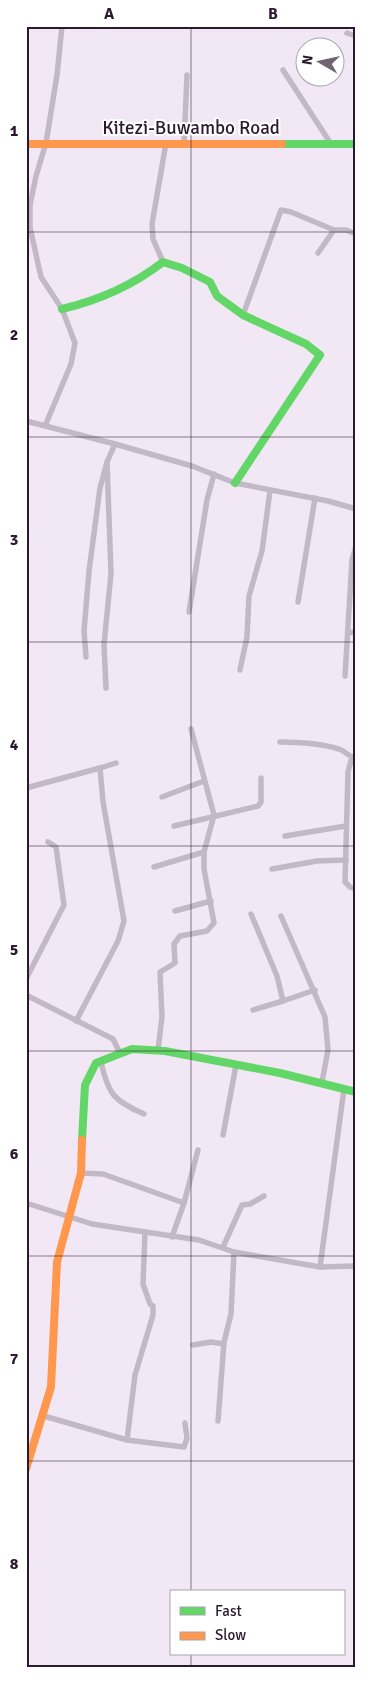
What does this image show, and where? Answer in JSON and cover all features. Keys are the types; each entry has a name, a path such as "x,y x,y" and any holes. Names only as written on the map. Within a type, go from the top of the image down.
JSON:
{"street":[{"path":"45,426 71,364 75,343 62,309 41,277 30,227 30,205 46,143 57,75 62,26"},
{"path":"347,33 356,36"},
{"path":"283,70 331,144"},
{"path":"184,144 187,75"},
{"path":"166,142 152,224 153,239 163,262 182,268 210,282 217,296 243,315 306,344 320,355 296,396 250,458 235,483"},
{"name":"Kitezi-Buwambo Road","path":"26,144 166,142 184,144 356,144"},
{"path":"243,315 281,210 291,212 334,230 346,230 356,234"},
{"path":"318,253 334,230"},
{"path":"62,309 82,306 122,290 144,278 163,262"},
{"path":"26,421 115,444 214,474 235,483 356,508"},
{"path":"86,657 84,631 89,571 100,488 107,462 115,444"},
{"path":"106,688 104,645 111,573 107,462"},
{"path":"189,612 214,474"},
{"path":"240,670 247,637 249,596 262,551 270,491"},
{"path":"298,602 315,498"},
{"path":"345,676 352,560 356,546"},
{"path":"348,632 356,633"},
{"path":"158,1050 162,1017 160,972 175,963 174,944 180,936 207,931 214,923 204,869 204,852 214,815 191,730"},
{"path":"280,742 312,743 333,747 342,749 354,758 348,772 345,882 350,887 356,889"},
{"path":"26,788 116,763"},
{"path":"76,1021 118,941 124,921 103,802 100,768"},
{"path":"174,826 214,815 248,810 260,804 261,778"},
{"path":"162,797 204,781"},
{"path":"285,836 346,826"},
{"path":"26,979 64,905 56,847 48,842"},
{"path":"154,866 204,852"},
{"path":"272,869 317,861 346,860"},
{"path":"175,911 211,901"},
{"path":"252,914 277,976 283,1001"},
{"path":"281,916 300,964 315,990 322,1007 327,1028 328,1050 322,1082"},
{"path":"253,1010 315,990"},
{"path":"26,995 113,1039 120,1053"},
{"path":"26,1469 52,1387 57,1262 82,1173 84,1090 96,1063 132,1049 158,1050 322,1082 356,1092"},
{"path":"101,1062 106,1084 123,1105 144,1114"},
{"path":"223,1135 236,1065"},
{"path":"320,1267 344,1089"},
{"path":"172,1236 184,1202 198,1150"},
{"path":"82,1173 103,1174 184,1202"},
{"path":"223,1247 242,1205 250,1204 264,1196"},
{"path":"26,1203 70,1219 114,1228 199,1240 234,1252 320,1267 356,1266"},
{"path":"127,1440 138,1359 153,1314 153,1306 150,1304 143,1284 145,1232"},
{"path":"218,1421 224,1344 231,1314 234,1252"},
{"path":"192,1345 211,1342 224,1344"},
{"path":"44,1416 127,1440 184,1447 187,1438 185,1423"}],"traffic: fast":[{"path":"282,144 356,144"},
{"path":"62,309 115,291 163,262 182,268 210,282 217,296 243,315 306,344 320,355 235,483"},
{"path":"82,1140 85,1085 96,1063 132,1049 165,1051 280,1073 356,1092"}],"traffic: slow":[{"path":"26,144 282,144"},
{"path":"26,1469 51,1387 57,1262 81,1173 82,1140"}]}
